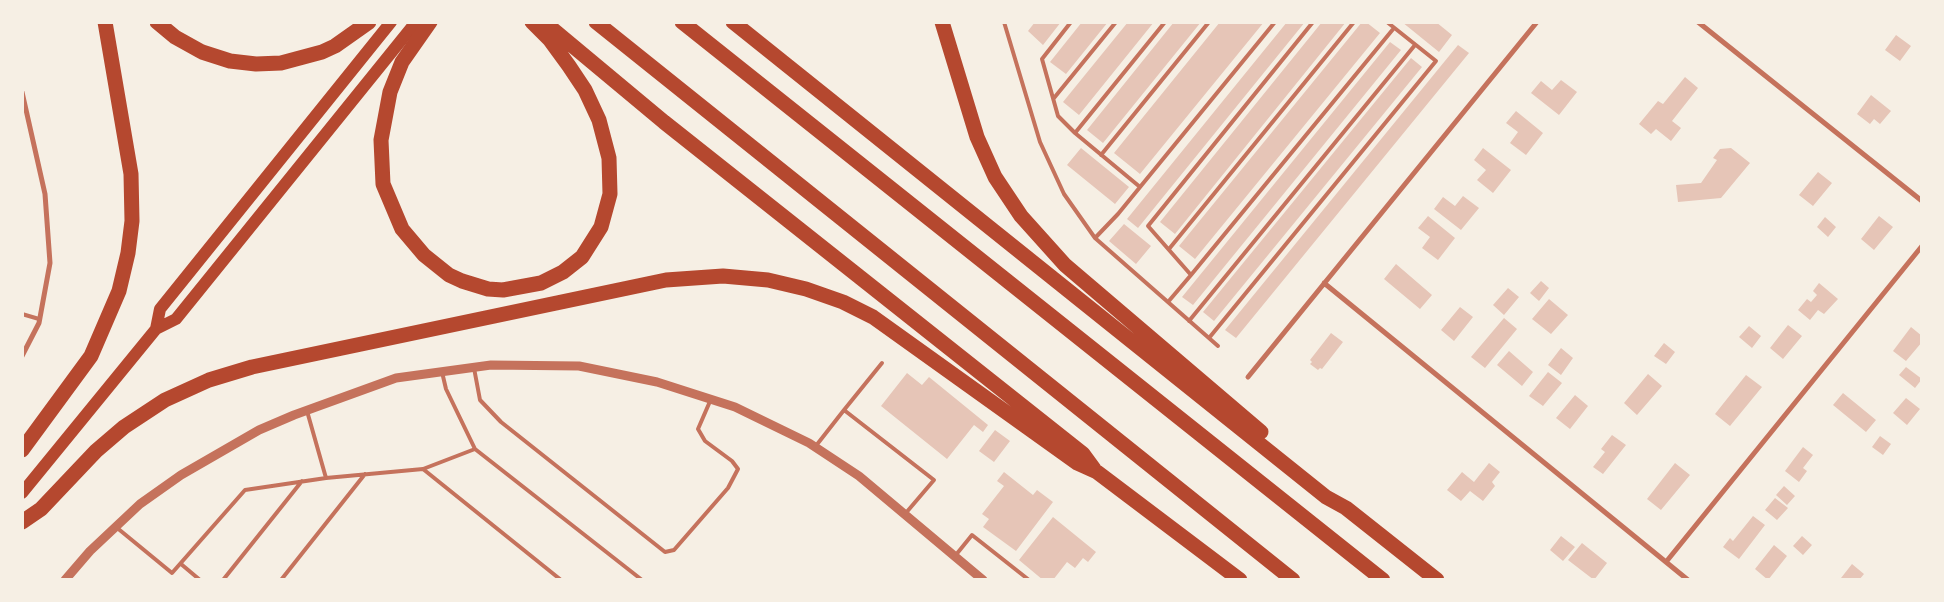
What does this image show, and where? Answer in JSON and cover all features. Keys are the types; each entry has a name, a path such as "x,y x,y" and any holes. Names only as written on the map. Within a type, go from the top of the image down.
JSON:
{"highway":[{"path":"22,450 72,385 91,356 119,291 128,253 132,205 130,165 105,22"},
{"path":"157,22 175,37 202,52 230,61 262,64 294,61 322,52 335,46 369,22"},
{"path":"430,22 402,62 388,99 381,140 383,184 402,229 436,266 462,281 481,288 503,290 541,283 573,265 596,238 605,217 609,200 609,158 599,120 585,90 569,66 550,40 532,22"},
{"path":"544,22 680,134 1083,454 1097,472"},
{"path":"596,22 1293,580"},
{"path":"682,22 1383,580"},
{"path":"733,22 1326,497 1346,508 1437,580"},
{"path":"942,22 983,151 1003,190 1031,229 1065,265 1331,490 1346,508"},
{"path":"22,522 41,509 96,452 124,427 165,400 209,380 252,367 666,280 703,276 768,280 825,295 858,310 903,337 1077,463 1097,472 1240,580"}],"main road":[{"path":"156,329 160,309 391,22"},
{"path":"22,493 156,329 176,319 416,22"}],"street":[{"path":"1248,376 1536,22"},
{"path":"1698,22 1922,202"},
{"path":"22,92 46,204 50,263 40,319 22,356"},
{"path":"1666,562 1922,246"},
{"path":"1324,283 1688,580"},
{"path":"66,579 115,526 162,487 211,456 259,430 311,408 396,378 491,365 579,366 658,382 735,407 815,447 859,476 983,580"}],"lane":[{"path":"1004,22 1040,142 1064,194 1095,238 1218,346"},
{"path":"1071,22 1042,59 1058,116 1075,133 1140,188"},
{"path":"1054,98 1116,22"},
{"path":"1075,133 1165,22"},
{"path":"1101,155 1209,22"},
{"path":"1095,238 1140,188 1276,22"},
{"path":"1191,275 1148,226 1313,22"},
{"path":"1169,249 1354,22"},
{"path":"1209,338 1436,62 1387,22"},
{"path":"1168,302 1394,28"},
{"path":"1189,321 1415,45"},
{"path":"22,314 40,319"},
{"path":"815,447 882,363"},
{"path":"474,367 480,400 501,422 665,552 674,550 728,488 738,469 732,461 705,441 698,429 710,399"},
{"path":"442,372 446,389 475,449 642,580"},
{"path":"311,408 326,478"},
{"path":"844,410 934,480 905,514"},
{"path":"169,580 172,573 244,490 326,478 423,468 475,449"},
{"path":"423,468 561,580"},
{"path":"280,580 366,474"},
{"path":"223,580 302,481"},
{"path":"115,526 172,573"},
{"path":"955,556 972,535 1029,580"},
{"path":"181,564 200,580"}],"building":[{"path":"1035,22 1061,22 1043,45 1028,31"},
{"path":"1082,22 1108,22 1066,74 1050,62"},
{"path":"1128,22 1154,22 1079,115 1063,102"},
{"path":"1174,22 1201,22 1103,143 1087,130"},
{"path":"1220,22 1264,22 1140,174 1114,153"},
{"path":"1287,22 1305,22 1138,228 1127,219"},
{"path":"1322,22 1346,22 1175,234 1160,222"},
{"path":"1362,22 1366,22 1380,33 1195,259 1179,246"},
{"path":"1402,22 1436,22 1452,35 1439,52"},
{"path":"1896,35 1911,46 1900,61 1885,50"},
{"path":"1390,42 1401,50 1193,305 1182,297"},
{"path":"1458,45 1469,53 1236,338 1225,330"},
{"path":"1411,58 1422,67 1214,321 1203,312"},
{"path":"1685,77 1698,88 1672,121 1681,128 1671,141 1656,129 1651,134 1639,124 1658,101 1663,104"},
{"path":"1561,80 1577,92 1559,115 1531,93 1541,81 1552,90"},
{"path":"1871,95 1891,111 1880,124 1874,119 1870,124 1857,114"},
{"path":"1516,111 1543,133 1526,155 1510,143 1518,132 1506,123"},
{"path":"1081,148 1129,187 1115,204 1067,165"},
{"path":"1483,148 1511,170 1493,193 1477,180 1486,170 1474,160"},
{"path":"1731,148 1750,163 1721,198 1678,202 1676,185 1701,183 1717,160 1713,158 1720,149"},
{"path":"1818,172 1832,183 1813,206 1799,195"},
{"path":"1463,196 1479,208 1461,230 1434,209 1443,197 1455,206"},
{"path":"1428,216 1455,238 1438,260 1422,248 1430,237 1418,228"},
{"path":"1879,216 1893,227 1874,250 1861,239"},
{"path":"1825,217 1836,227 1828,237 1817,227"},
{"path":"1124,224 1151,246 1136,264 1109,241"},
{"path":"1396,264 1432,295 1420,309 1384,279"},
{"path":"1541,281 1549,288 1539,301 1530,293"},
{"path":"1819,283 1838,299 1824,314 1818,310 1810,320 1798,310 1807,299 1811,302 1817,295 1813,291"},
{"path":"1508,288 1519,297 1504,315 1493,305"},
{"path":"1549,299 1568,315 1551,334 1532,319"},
{"path":"1460,307 1473,317 1454,341 1441,330"},
{"path":"1504,318 1517,329 1485,368 1471,357"},
{"path":"1788,325 1802,336 1783,359 1770,348"},
{"path":"1749,326 1761,336 1752,348 1739,337"},
{"path":"1911,327 1922,336 1922,342 1906,361 1893,351"},
{"path":"1331,333 1343,342 1322,369 1318,370 1310,364 1312,362 1310,360"},
{"path":"1664,343 1675,352 1666,364 1654,356"},
{"path":"1561,348 1573,358 1561,375 1548,365"},
{"path":"1509,351 1533,372 1522,386 1497,365"},
{"path":"1906,367 1922,379 1915,388 1899,375"},
{"path":"1548,372 1562,383 1543,406 1529,396"},
{"path":"907,373 922,385 929,377 988,425 983,432 974,425 947,459 881,406"},
{"path":"1648,374 1662,386 1637,415 1624,403"},
{"path":"1746,375 1762,387 1730,426 1715,414"},
{"path":"1843,393 1876,420 1866,432 1833,405"},
{"path":"1575,395 1588,406 1570,429 1556,418"},
{"path":"1906,398 1920,409 1907,425 1893,413"},
{"path":"995,430 1010,441 994,462 979,451"},
{"path":"1612,435 1626,445 1603,474 1593,467 1605,452 1601,449"},
{"path":"1880,436 1891,444 1883,455 1872,447"},
{"path":"1803,447 1813,455 1803,468 1807,471 1799,482 1785,471"},
{"path":"1489,463 1500,472 1492,482 1495,486 1483,501 1470,491 1461,501 1447,490 1462,472 1474,482"},
{"path":"1675,463 1690,475 1661,510 1647,499"},
{"path":"1004,472 1033,495 1037,490 1053,502 1016,551 983,527 989,519 982,514 1004,486 997,481"},
{"path":"1784,486 1795,496 1787,505 1776,495"},
{"path":"1775,498 1788,508 1777,520 1765,510"},
{"path":"1753,516 1765,525 1739,559 1723,547 1730,538 1733,541"},
{"path":"1053,517 1096,552 1088,562 1083,558 1075,568 1067,562 1053,580 1043,580 1019,560"},
{"path":"1561,536 1575,547 1563,561 1550,550"},
{"path":"1802,536 1812,545 1803,555 1793,546"},
{"path":"1582,543 1607,563 1594,580 1568,560"},
{"path":"1774,545 1787,556 1768,580 1755,569"},
{"path":"1852,564 1864,574 1859,580 1843,580 1841,578"}]}
